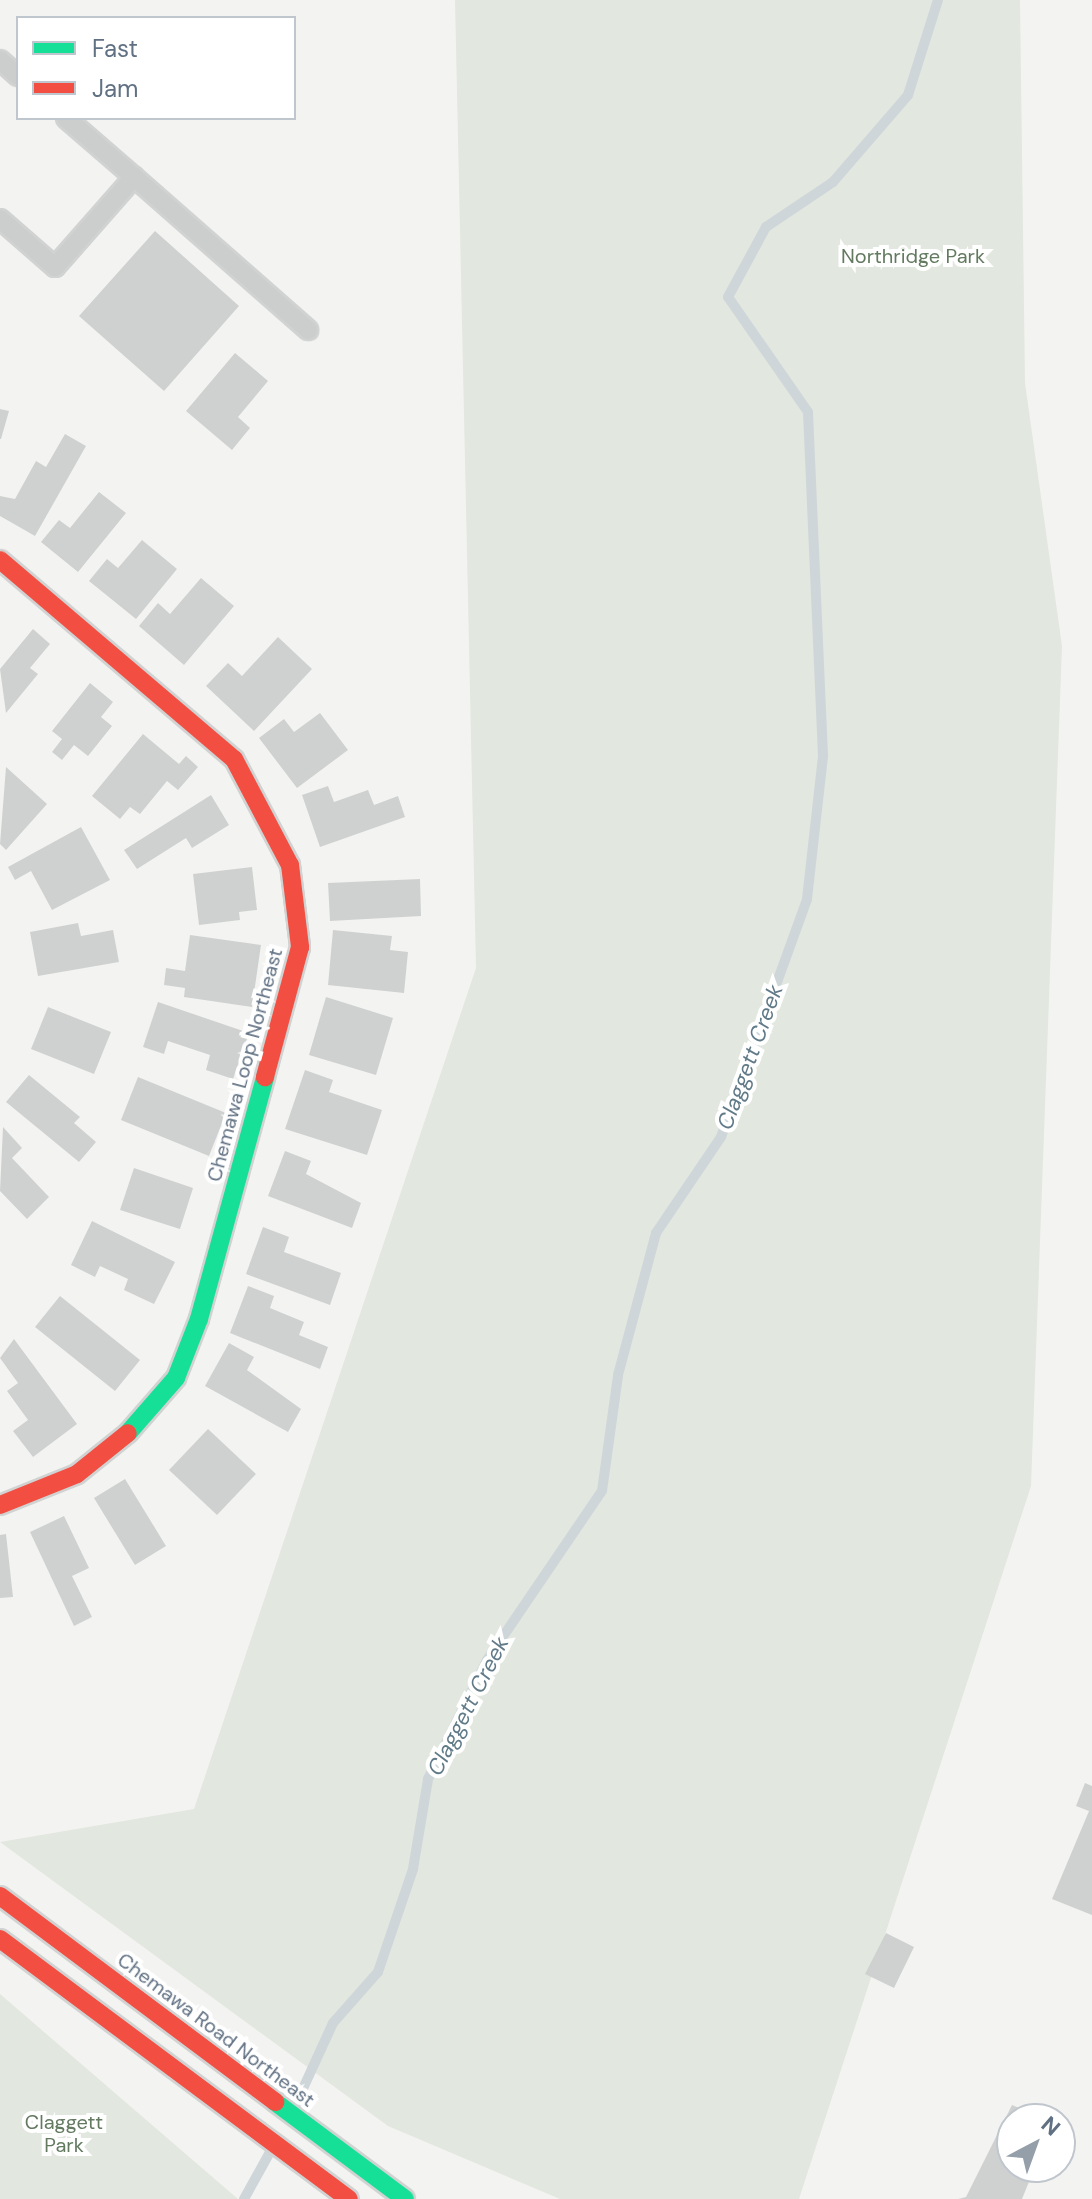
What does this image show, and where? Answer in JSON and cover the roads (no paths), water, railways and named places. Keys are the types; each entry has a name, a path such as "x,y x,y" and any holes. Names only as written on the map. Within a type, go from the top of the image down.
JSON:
{"street":[{"name":"Chemawa Loop Northeast","path":"0,560 234,759 290,865 300,947 199,1319 176,1378 133,1429 77,1474 0,1505"},
{"name":"Chemawa Road Northeast","path":"0,1896 405,2199"},
{"path":"0,1939 349,2199"}],"lane":[{"path":"0,60 16,74"},
{"path":"68,120 308,330"},
{"path":"0,219 55,267 134,177"}],"waterway":[{"name":"Claggett Creek","path":"295,2106 333,2023 378,1972 413,1869 428,1779 487,1660 602,1491 618,1375 656,1233 721,1137 807,899 823,756 808,412 728,297 766,227 833,182 908,95 938,0"},
{"name":"Claggett Creek","path":"244,2199 270,2152"}],"park label":[{"name":"Northridge Park","path":"913,256"},
{"name":"Claggett Park","path":"64,2134"}]}
